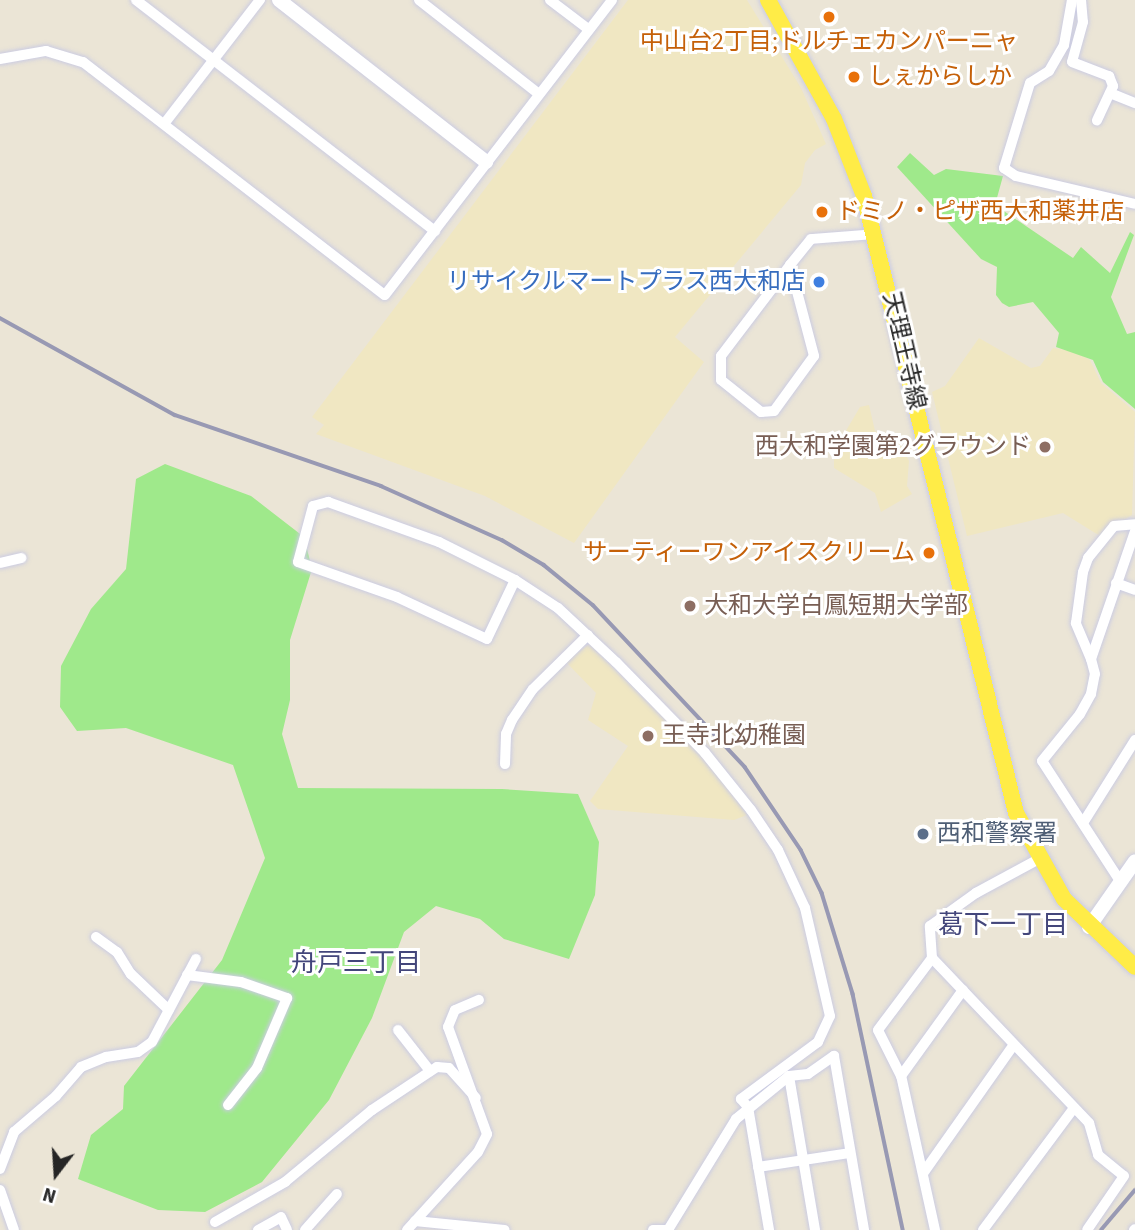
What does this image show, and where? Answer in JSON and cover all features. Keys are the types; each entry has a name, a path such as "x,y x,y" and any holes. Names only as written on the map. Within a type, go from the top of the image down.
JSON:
{"main road":[{"name":"天理王寺線","path":"768,0 834,119 876,233 998,751 1016,813 1039,859 1089,927 1135,967"}],"street":[{"path":"136,0 435,231"},
{"path":"164,124 260,0"},
{"path":"279,0 486,162"},
{"path":"419,0 539,94"},
{"path":"550,0 588,29"},
{"path":"0,59 30,52 66,54 164,124 385,295 611,0"},
{"path":"1072,0 1064,45 1049,71 1030,83 1003,168 1016,176 1135,204"},
{"path":"1081,0 1083,22 1072,62 1109,76 1110,93 1097,121"},
{"path":"1110,93 1135,103"},
{"path":"790,265 814,356 774,411 761,412 721,380 721,356 790,265 811,239 876,233"},
{"path":"515,580 487,639 397,597 298,562 313,506 328,502 439,542 515,580 558,608 588,635 730,782 778,850 805,908 829,1007 828,1024 818,1042 741,1099 748,1107 769,1230"},
{"path":"1120,881 1042,761 1080,714 1091,694 1095,674 1076,623 1083,572 1088,558 1114,526 1135,524"},
{"path":"1091,659 1135,531"},
{"path":"0,563 21,558"},
{"path":"1116,583 1135,590"},
{"path":"505,764 506,734 512,720 533,689 588,635"},
{"path":"1083,823 1135,740"},
{"path":"935,1230 901,1076 878,1030 932,958 930,926 976,893 1039,859"},
{"path":"1089,927 1135,861"},
{"path":"96,937 117,952 131,974 169,1010"},
{"path":"932,958 1089,1123 1098,1155 1124,1175 1087,1230"},
{"path":"0,1169 14,1132 81,1067 106,1056 138,1052 152,1042 195,959"},
{"path":"187,975 248,983 287,998 263,1058 228,1105"},
{"path":"901,1076 963,990"},
{"path":"411,1226 485,1141 486,1126 448,1027 455,1010 480,1000"},
{"path":"398,1030 430,1071"},
{"path":"924,1172 1013,1046"},
{"path":"653,1230 667,1230 728,1131 748,1107 789,1076 808,1074 834,1056 864,1230"},
{"path":"215,1222 285,1182 372,1110 430,1071 449,1068 476,1098"},
{"path":"789,1076 815,1230"},
{"path":"983,1230 1074,1108"},
{"path":"758,1167 849,1153"},
{"path":"0,1190 14,1230"},
{"path":"305,1230 337,1194"},
{"path":"258,1230 281,1217 286,1230"},
{"path":"411,1226 454,1222 505,1230"}],"shaded area":[{"path":"628,0 747,0 801,88 826,144 815,150 805,163 801,185 675,337 704,362 574,543 485,496 316,434 324,425 312,417"},
{"name":"西大和学園第2グラウンド","path":"979,338 1031,368 1040,366 1053,348 1074,351 1090,360 1101,383 1135,412 1132,515 1100,536 1063,513 967,536 932,392 945,386"},
{"path":"869,405 875,431 899,442 909,461 907,486 912,494 881,512 875,493 834,468 834,451 860,407"},
{"name":"王寺北幼稚園","path":"589,644 709,763 747,815 734,820 598,809 590,801 628,746 588,720 596,693 566,662"}],"green space":[{"path":"910,153 934,175 946,169 1003,176 995,205 1073,258 1081,247 1110,273 1130,232 1134,235 1111,297 1127,334 1135,332 1135,409 1103,382 1093,360 1056,347 1059,333 1033,302 1009,307 1002,303 996,295 997,267 981,259 897,167"},
{"path":"165,464 251,496 304,537 312,569 290,640 290,700 282,734 298,788 502,789 578,794 599,842 595,895 569,959 504,939 480,919 436,906 404,932 372,1018 329,1100 262,1182 205,1212 158,1210 78,1179 91,1135 123,1109 124,1086 222,960 265,858 233,765 126,728 77,731 60,707 61,666 91,609 126,569 136,479"}],"railway":[{"path":"0,318 175,415 381,486 502,540 544,565 593,605 745,767 801,850 822,893 853,994 903,1230"},
{"path":"1101,1230 1135,1190"}],"place":[{"name":"中山台2丁目;ドルチェカンパーニャ","path":"829,17"},
{"name":"しぇからしか","path":"854,77"},
{"name":"ドミノ・ピザ西大和薬井店","path":"822,212"},
{"name":"リサイクルマートプラス西大和店","path":"819,282"},
{"name":"西大和学園第2グラウンド","path":"1045,447"},
{"name":"サーティーワンアイスクリーム","path":"929,553"},
{"name":"大和大学白鳳短期大学部","path":"690,606"},
{"name":"王寺北幼稚園","path":"648,736"},
{"name":"西和警察署","path":"923,834"}],"district":[{"name":"葛下一丁目","path":"1003,925"},
{"name":"舟戸三丁目","path":"356,963"}]}
